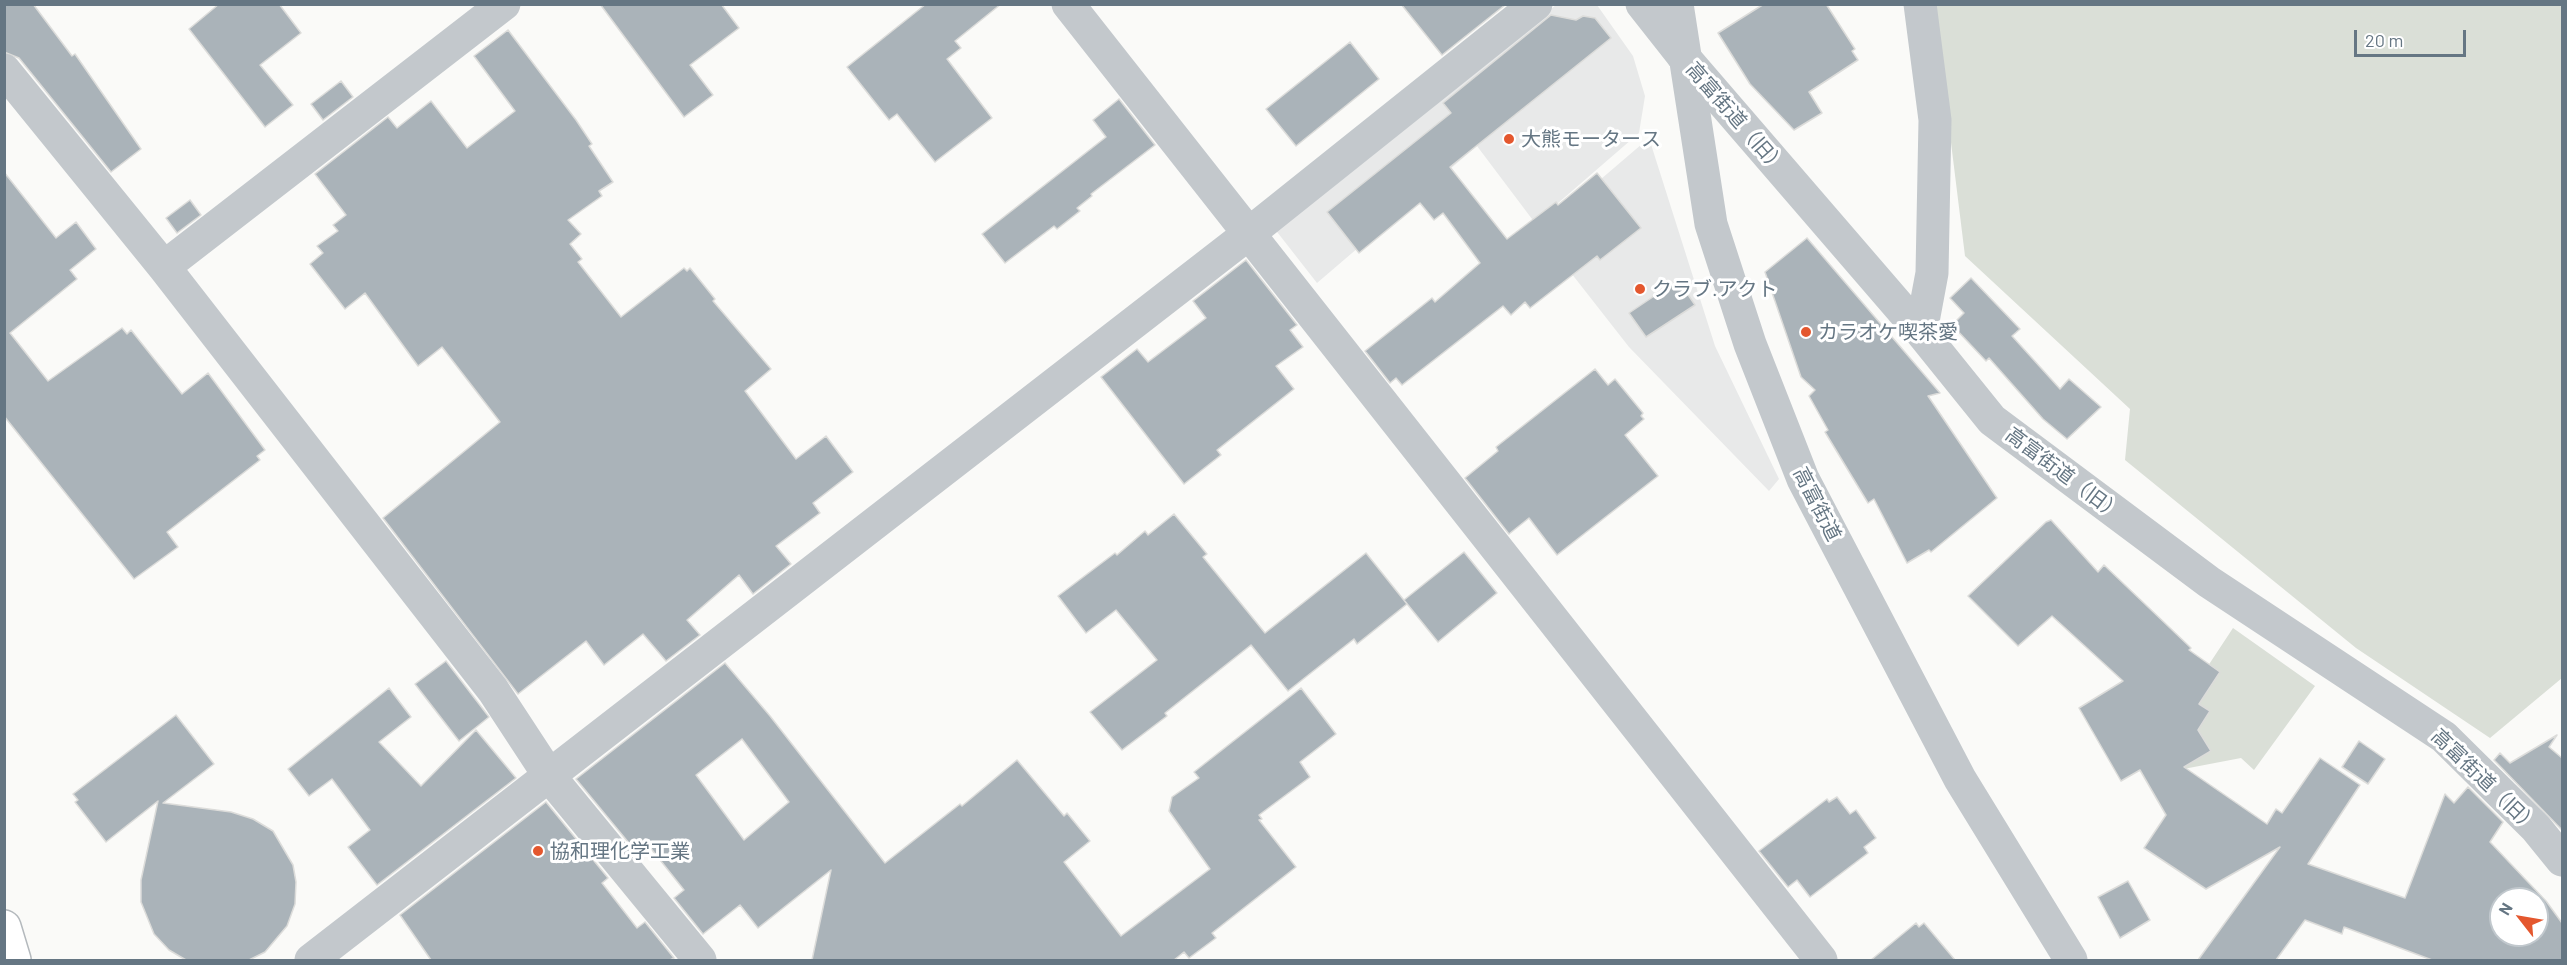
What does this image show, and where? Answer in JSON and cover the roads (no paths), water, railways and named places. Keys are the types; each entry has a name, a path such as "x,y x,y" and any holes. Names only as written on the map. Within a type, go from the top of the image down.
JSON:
{"highway":[{"path":"4,927 14,960"}],"street":[{"path":"164,267 504,4"},
{"path":"1068,4 1247,235 1650,741 1821,960"},
{"path":"311,960 1247,235 1536,4"},
{"name":"高富街道（旧）","path":"1642,4 1683,56 1921,332 1992,420 2209,582 2444,737 2536,828 2562,860"},
{"name":"高富街道","path":"1677,4 1683,56 1711,224 1750,345 1803,479 1960,779 2071,960"},
{"path":"1920,4 1935,120 1932,273 1921,332"},
{"path":"4,70 164,267 493,690 550,777 700,960"}],"place":[{"name":"大熊モータース","path":"1509,139"},
{"name":"クラブ.アクト","path":"1640,289"},
{"name":"カラオケ喫茶愛","path":"1806,332"},
{"name":"協和理化学工業","path":"538,851"}]}
